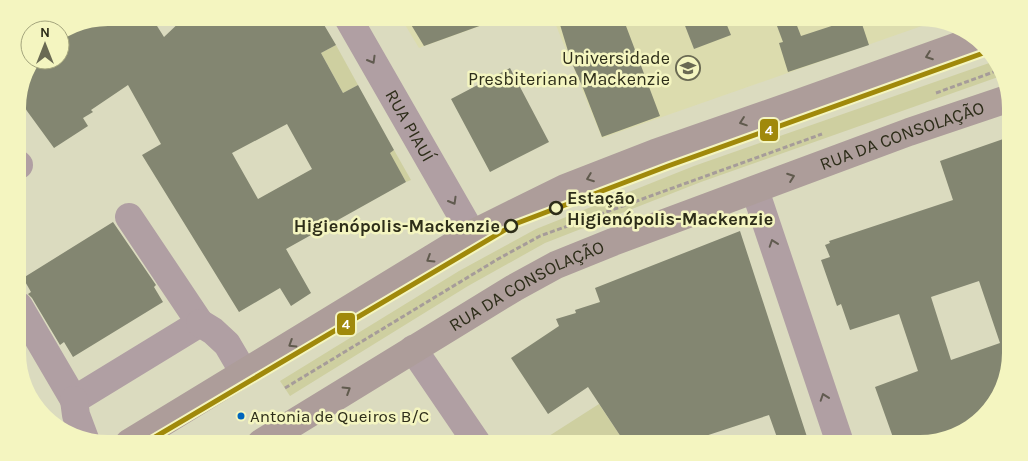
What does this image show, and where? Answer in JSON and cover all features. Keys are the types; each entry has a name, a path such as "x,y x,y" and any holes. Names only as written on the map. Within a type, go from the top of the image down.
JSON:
{"main road":[{"path":"144,435 472,234 565,188 646,156 969,42"},
{"name":"RUA DA CONSOLAÇÃO","path":"275,435 413,349 556,265 910,132 1001,101"}],"street":[{"name":"RUA PIAUÍ","path":"353,26 472,234"},
{"path":"755,190 837,435"},
{"path":"129,218 200,323 213,331 227,344 244,373"},
{"path":"26,318 74,400 76,415 82,430"},
{"path":"74,400 200,323"},
{"path":"413,349 471,435"}],"shaded area":[{"path":"406,26 480,26 419,48"},
{"name":"Universidade Presbiteriana Mackenzie","path":"556,26 921,26 602,138"},
{"path":"336,45 358,85 343,93 321,53"},
{"path":"989,63 996,78 701,182 545,243 468,286 290,396 280,381 459,271 536,229 694,166"},
{"path":"394,150 411,180 406,182 389,153"},
{"path":"599,404 620,435 551,435"}],"building":[{"path":"108,26 157,26 164,37 176,26 325,26 336,45 321,53 343,93 358,85 394,150 390,153 406,182 286,249 311,293 291,306 280,288 239,312 142,155 161,144 128,85 91,110 93,112 83,118 88,126 54,148 26,109 32,77 36,70 70,70 70,36 92,28","holes":["287,124 312,169 258,199 232,153"]},
{"path":"412,26 479,26 424,46"},
{"path":"560,26 626,26 660,116 602,137 571,61"},
{"path":"685,26 727,26 731,35 694,49"},
{"path":"777,26 797,26 801,36 832,26 863,26 869,45 788,72 779,43 783,42"},
{"path":"510,68 549,142 490,172 451,99"},
{"path":"1002,139 1002,353 1000,369 996,384 985,403 961,424 925,435 892,435 875,387 918,371 899,314 850,330 841,304 837,306 821,260 830,257 825,245 830,243 829,241 953,200 940,161","holes":["979,281 1000,343 951,360 931,297"]},
{"path":"113,222 156,285 154,287 163,302 73,357 64,342 60,345 28,294 31,292 26,283 26,276"},
{"path":"740,231 806,435 776,435 769,415 708,435 620,435 588,387 548,414 511,358 559,326 556,319 576,313 575,310 600,302 595,288"}],"transit line":[{"name":"4","path":"159,435 515,224 668,166 981,54"}],"place":[{"name":"Universidade Presbiteriana Mackenzie","path":"688,68"},
{"name":"Estação Higienópolis-Mackenzie","path":"556,208"},
{"name":"Higienópolis-Mackenzie","path":"511,226"},
{"name":"Antonia de Queiros B/C","path":"241,416"}]}
